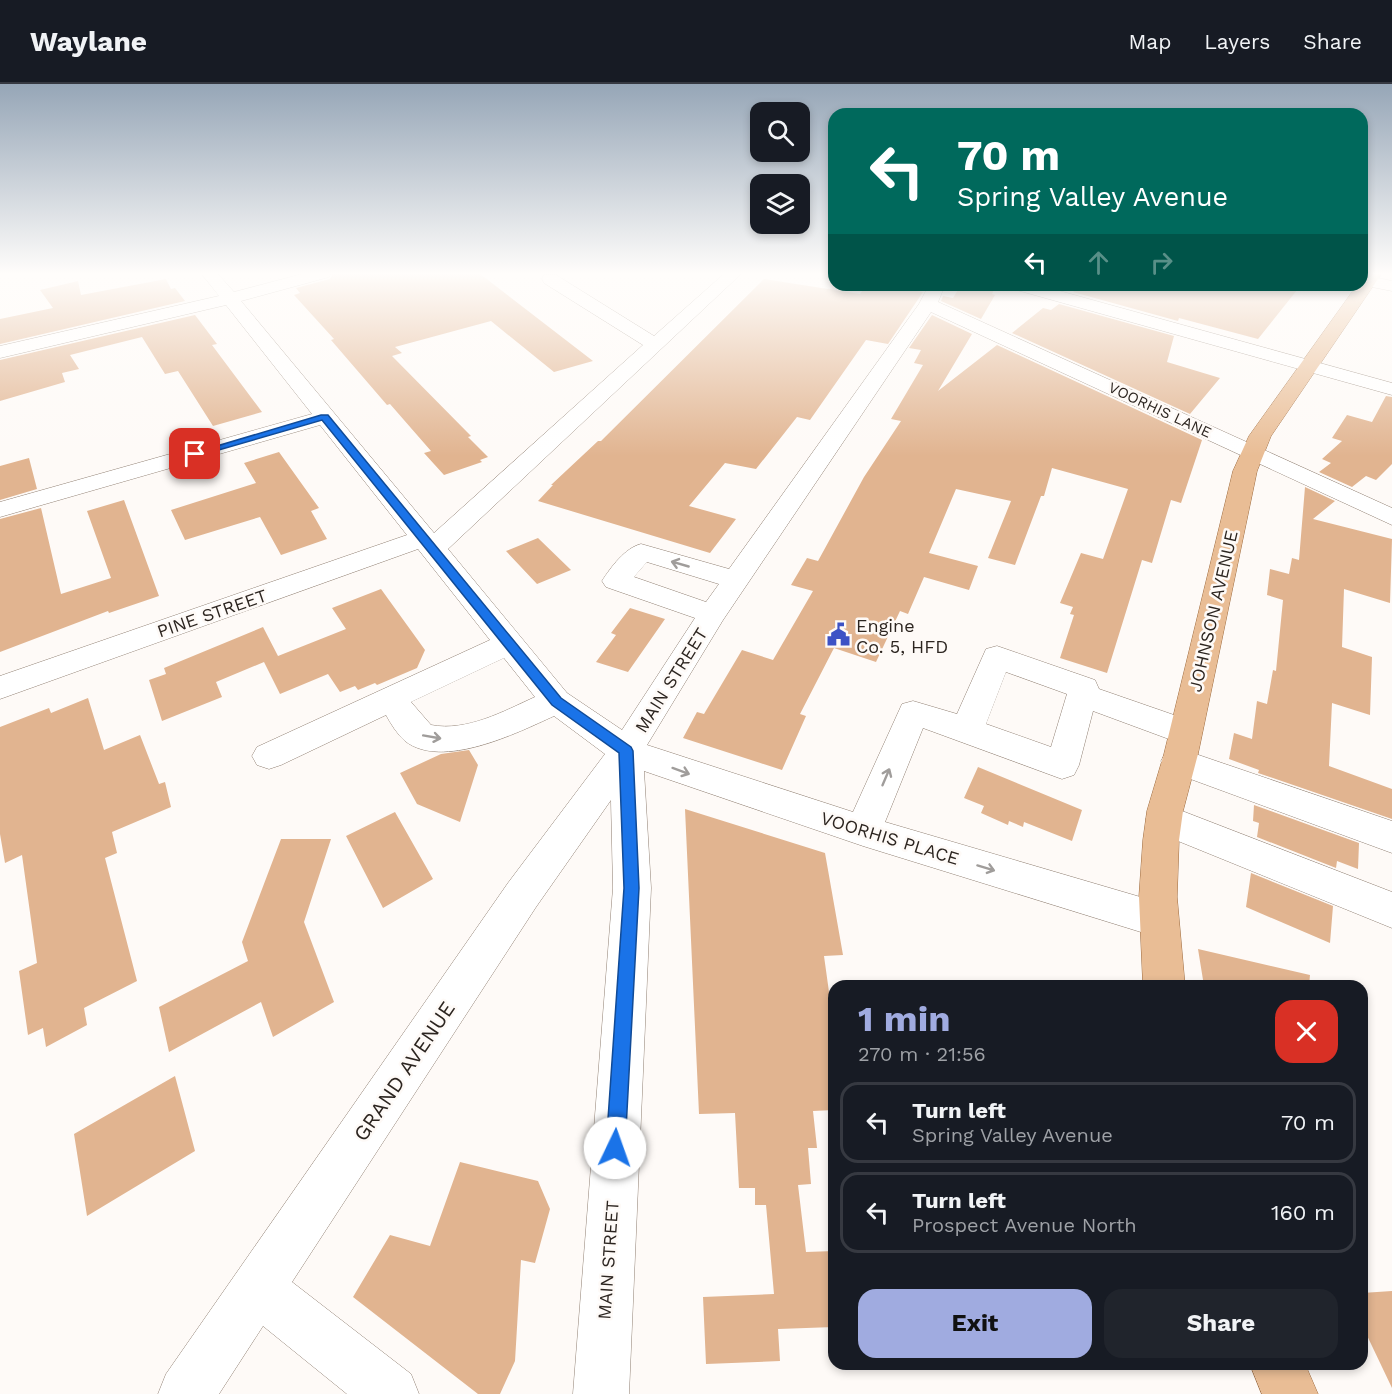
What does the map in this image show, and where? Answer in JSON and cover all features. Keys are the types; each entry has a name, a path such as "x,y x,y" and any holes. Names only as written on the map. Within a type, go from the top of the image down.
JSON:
{"main road":[{"name":"JOHNSON AVENUE","path":"1163,980 1157,919 1159,848 1170,789 1182,747 1245,471 1260,435 1335,334"},
{"path":"1280,1370 1290,1394"}],"street":[{"path":"0,352 77,334"},
{"name":"VOORHIS PLACE","path":"257,334 556,701 626,751 863,831 1157,919"},
{"path":"639,334 656,345"},
{"name":"PINE STREET","path":"0,688 428,544 668,334"},
{"name":"MAIN STREET","path":"601,1394 632,888 626,751 712,614 905,334"},
{"name":"VOORHIS LANE","path":"1014,334 1253,453 1392,516"},
{"path":"1195,334 1309,366 1366,392 1392,389"},
{"path":"0,510 324,417"},
{"path":"712,614 615,581 641,552 736,580"},
{"path":"269,756 509,643"},
{"path":"863,831 913,713 1062,765 1084,688 998,657 967,730"},
{"path":"1082,695 1182,747 1392,837"},
{"path":"392,698 413,730 422,736 436,739 464,737 482,732 556,701"},
{"name":"GRAND AVENUE","path":"186,1394 522,896 626,751"},
{"path":"1164,819 1392,910"},
{"path":"257,1288 391,1394"}],"building":[{"path":"0,334 42,334 0,344"},
{"path":"112,334 210,334 217,344 212,345 262,412 213,426 178,371 165,374 142,337 70,355 79,369 62,373 65,382 0,401 0,360"},
{"path":"330,334 443,334 395,347 402,353 392,356 471,436 468,437 488,457 480,460 482,462 444,475 424,453 431,451 390,404 387,405 331,340 334,339"},
{"path":"507,334 558,334 593,361 554,372"},
{"path":"709,334 895,334 888,344 866,340 810,420 797,417 756,469 725,463 689,506 736,519 710,553 538,501 553,485 551,485 598,441 601,441"},
{"path":"919,334 972,334 938,391 997,345 1202,440 1181,503 1171,500 1152,563 1142,560 1107,673 1060,658 1074,615 1070,614 1073,607 1060,603 1081,553 1103,559 1128,489 1052,468 1044,496 1041,496 1015,565 988,558 1011,501 956,489 929,553 978,566 969,590 924,577 908,614 900,611 876,662 834,648 800,714 806,716 782,770 683,738 697,712 704,714 742,650 773,660 813,591 791,585 807,558 818,561 864,477 901,421 891,419 923,365 914,363 921,350 909,348"},
{"path":"1014,334 1174,336 1167,362 1220,378 1190,414"},
{"path":"1240,334 1262,334 1258,339"},
{"path":"1386,396 1392,397 1392,464 1376,480 1366,476 1352,487 1319,472 1331,463 1322,459 1342,441 1332,438 1347,415 1372,422"},
{"path":"279,452 319,508 311,511 327,539 281,555 260,517 185,540 171,510 256,483 244,463"},
{"path":"29,458 37,489 0,500 0,466"},
{"path":"1305,487 1335,501 1313,519 1392,539 1390,603 1344,589 1342,647 1372,657 1370,715 1332,703 1329,766 1392,789 1392,819 1258,773 1259,770 1229,759 1234,733 1252,739 1257,701 1267,704 1273,670 1276,671 1283,600 1267,595 1270,569 1289,574 1292,558 1299,560"},
{"path":"124,500 159,596 109,613 108,611 0,652 0,519 41,508 61,594 111,578 87,511"},
{"path":"538,538 571,570 537,584 506,551"},
{"path":"381,589 425,650 417,668 377,685 375,683 358,690 355,686 340,692 328,674 280,694 264,662 216,682 222,697 162,721 149,680 166,674 164,668 263,627 278,656 346,629 332,608"},
{"path":"630,608 665,619 628,672 596,662 616,635 611,633"},
{"path":"88,698 104,750 140,735 159,784 165,782 171,807 112,832 117,853 105,858 137,981 84,1008 87,1025 46,1047 43,1028 28,1035 19,971 37,963 22,855 5,863 0,834 0,727 49,708 51,713"},
{"path":"469,750 478,765 460,822 417,804 400,773 441,754"},
{"path":"978,767 1082,810 1072,841 1024,822 1023,827 1009,821 1008,825 981,813 984,806 964,798"},
{"path":"1254,805 1359,843 1358,869 1337,861 1336,868 1257,837 1259,823 1253,821"},
{"path":"685,809 825,853 843,955 824,956 828,985 828,1110 813,1111 817,1148 808,1148 811,1184 798,1185 806,1252 828,1251 828,1327 778,1329 780,1361 706,1364 703,1297 774,1294 766,1205 755,1205 755,1188 739,1188 735,1113 699,1114"},
{"path":"395,812 433,879 383,908 346,836"},
{"path":"281,839 331,839 304,922 334,1002 273,1037 261,1002 169,1052 159,1007 248,961 242,942"},
{"path":"1251,873 1333,906 1330,943 1246,907"},
{"path":"1198,949 1310,975 1310,980 1203,980"},
{"path":"175,1076 195,1151 87,1216 74,1134"},
{"path":"460,1162 538,1181 550,1209 535,1263 521,1260 515,1361 500,1394 478,1394 353,1297 390,1235 430,1246"},
{"path":"1392,1291 1392,1388 1368,1338 1368,1293"}],"place":[{"name":"Engine Co. 5, HFD","path":"838,635"}],"route":[{"path":"195,454 324,417 556,701 626,751 632,888 615,1148"}]}
